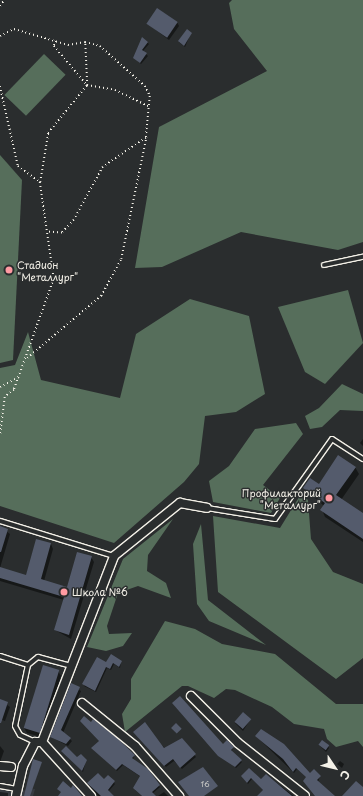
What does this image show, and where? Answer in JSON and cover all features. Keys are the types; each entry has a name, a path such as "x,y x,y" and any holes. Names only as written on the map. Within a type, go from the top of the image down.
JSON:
{"street":[{"path":"17,793 38,742 73,666 114,556 180,503 207,508"},
{"path":"191,696 238,743 305,796"},
{"path":"82,703 139,750 179,796"},
{"path":"38,742 91,796"},
{"path":"0,766 11,767"}],"lane":[{"path":"324,265 363,257"},
{"path":"207,508 275,519 332,439 363,459"},
{"path":"0,521 114,556"},
{"path":"0,656 28,665"},
{"path":"38,742 20,735 14,726 28,665 38,657 73,666"},
{"path":"0,786 17,793"}],"path":[{"path":"0,6 4,0"},
{"path":"0,36 14,29 68,45 85,42 100,46 145,86 150,96 146,138 121,259 101,296 26,358"},
{"path":"56,41 54,46 87,85 115,90 149,106"},
{"path":"0,435 6,396 14,390 54,279 40,182 48,132 87,85 85,42"},
{"path":"0,86 18,166 40,182"},
{"path":"47,232 62,232 74,220 103,167 146,138"},
{"path":"0,387 19,377"}],"shaded area":[{"path":"0,789 11,792 35,789 33,796 0,796"}],"green space":[{"path":"232,0 363,0 363,242 338,250 241,232 162,267 135,268 159,127 267,71 234,29 229,3"},
{"path":"44,54 66,75 26,116 4,95"},
{"name":"Стадион \"Металлург\"","path":"0,155 22,180 13,360 0,363"},
{"path":"348,290 363,343 325,384 305,372 278,307"},
{"path":"190,299 249,316 265,394 236,412 205,416 199,464 184,482 114,543 0,506 0,368 15,365 28,332 41,380 120,398 136,334"},
{"path":"342,384 363,394 363,411 340,410 322,427 310,429 305,416 319,408"},
{"path":"296,423 303,434 263,485 280,498 271,513 213,502 209,481 229,466 255,429"},
{"path":"301,494 308,500 311,539 333,572 363,584 363,658 336,679 218,592 213,516 280,528"},
{"path":"173,519 148,555 147,571 166,583 171,598 138,586 118,593 107,626 109,634 132,633 123,646 106,651 87,647 123,559"},
{"path":"201,524 208,600 266,645 209,621 197,604 193,544"},
{"path":"165,621 195,629 222,644 275,654 336,704 363,704 363,747 358,741 336,747 327,739 324,729 294,724 272,707 235,690 226,689 214,698 188,686 182,686 125,732 122,714 131,699 131,679"}],"building":[{"path":"157,8 178,22 167,38 146,24"},
{"path":"187,29 192,33 184,46 178,41"},
{"path":"142,37 148,42 142,50 147,53 140,63 133,58"},
{"name":"Профилакторий \"Металлург\"","path":"338,455 356,467 336,495 363,513 363,539 320,510 325,503 303,488 310,478 319,484"},
{"path":"0,526 8,529 1,552 0,552"},
{"name":"Школа №6","path":"36,539 51,543 41,579 67,587 77,552 92,556 69,635 54,630 64,597 0,578 0,567 26,575"},
{"path":"111,654 122,661 119,667 113,663 110,669 106,667 95,691 82,684 97,657 106,662"},
{"path":"43,665 59,670 40,733 24,728"},
{"path":"71,683 80,687 61,730 71,738 66,744 50,737"},
{"path":"180,696 223,744 227,740 234,747 231,750 242,760 235,767 218,756 172,703"},
{"path":"0,699 8,702 1,723 0,723"},
{"path":"243,712 251,719 243,729 234,722"},
{"path":"84,716 91,722 93,719 117,738 135,755 132,758 148,769 160,785 152,792 156,796 142,796 133,788 140,776 122,764 116,770 91,748 99,741 80,721"},
{"path":"145,722 164,748 182,738 196,754 180,768 173,759 164,766 133,732"},
{"path":"176,723 182,729 177,734 171,728"},
{"path":"261,729 284,744 310,773 314,769 321,776 317,780 335,796 315,796 303,781 306,777 296,768 293,772 283,759 255,736"},
{"path":"322,740 329,745 326,750 318,745"},
{"path":"66,746 77,757 81,754 87,760 82,771 61,751"},
{"path":"33,759 42,762 30,796 24,796"},
{"path":"203,767 218,786 204,796 189,796 178,782"},
{"path":"249,768 261,779 266,774 292,796 257,796 263,790 251,778 247,783 241,776"},
{"path":"98,773 104,779 108,775 115,781 108,790 114,796 101,796 87,783"},
{"path":"63,781 71,788 73,785 82,796 58,796 61,792 57,789"},
{"path":"356,781 363,787 363,796 342,796"}],"place":[{"name":"Стадион \"Металлург\"","path":"9,270"},
{"name":"Профилакторий \"Металлург\"","path":"329,498"},
{"name":"Школа №6","path":"64,592"}]}
